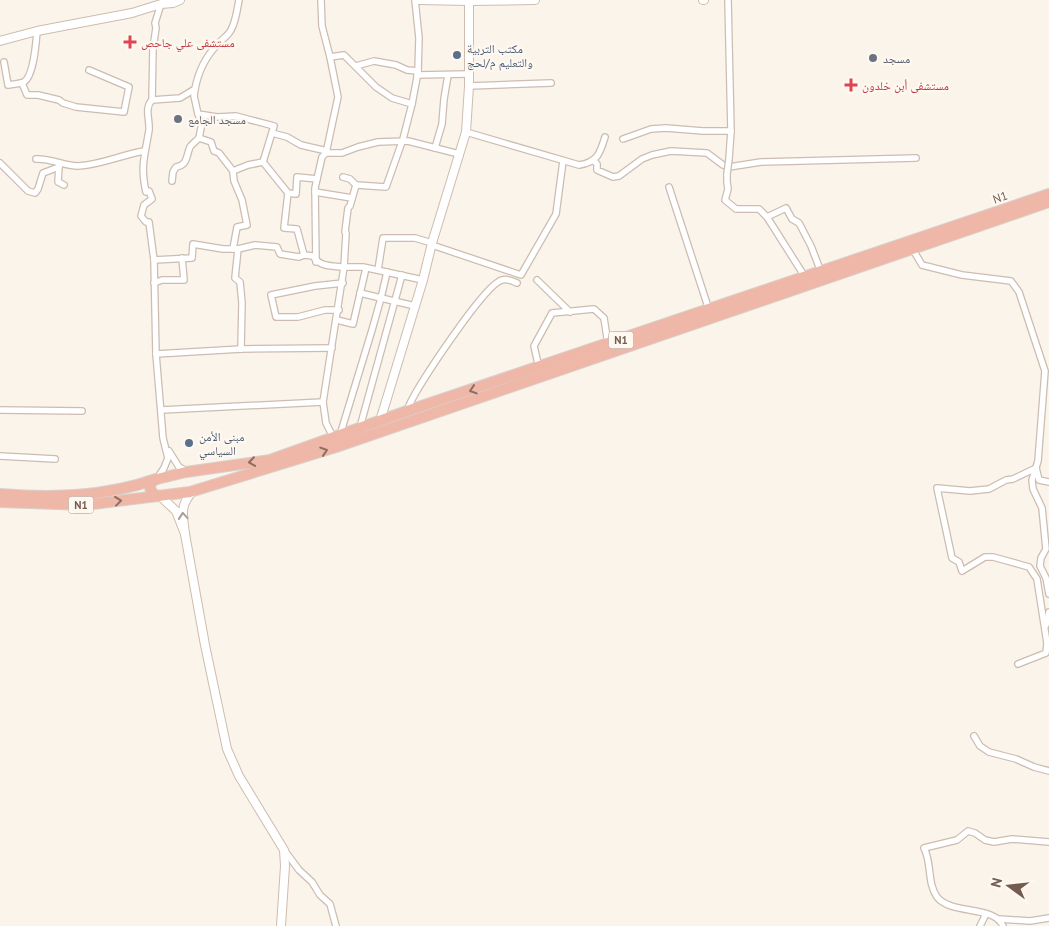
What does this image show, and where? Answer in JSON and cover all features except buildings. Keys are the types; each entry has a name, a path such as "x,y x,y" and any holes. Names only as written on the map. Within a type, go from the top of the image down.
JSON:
{"highway":[{"name":"N1","path":"0,494 58,496 122,490 190,471 270,460 407,411 539,368 1049,194"},
{"name":"N1","path":"0,502 85,505 193,491 336,447 1049,202"},
{"path":"190,471 196,474 199,481 198,487 193,491"},
{"path":"157,479 151,482 150,488 153,494 160,496"}],"street":[{"path":"0,41 37,31 132,13 180,0"},
{"path":"172,181 173,172 176,167 181,166 188,159 190,147 199,138 202,123 194,96 198,75 218,44 231,32 239,0"},
{"path":"316,262 315,192 338,97 322,26 321,0"},
{"path":"343,177 350,179 356,184 386,186 402,142 412,104 417,73 419,38 417,0 535,0"},
{"path":"728,0 731,131 726,182 728,189 725,200 736,209 759,209 767,217 805,277"},
{"path":"380,421 416,306 432,244 466,132 469,1"},
{"path":"157,479 168,458 163,438 156,354 154,260 149,222 146,222 142,216 144,205 152,201 152,199 149,191 146,192 142,177 144,151 149,129 148,106 152,100 153,48 156,23 161,4"},
{"path":"4,62 8,85 22,83 26,80 32,66 37,31"},
{"path":"330,57 344,55 376,87 392,98 412,104"},
{"path":"356,66 374,61 396,64 406,70 417,73 468,74"},
{"path":"22,83 28,94 59,100 76,107 124,112 129,87 89,70"},
{"path":"436,148 442,124 448,75"},
{"path":"468,86 551,83"},
{"path":"152,100 180,98 194,89"},
{"path":"198,114 217,117 236,116 274,126 263,162"},
{"path":"623,139 651,129 731,131"},
{"path":"466,132 579,165 593,160 600,154 605,137"},
{"path":"272,133 326,152 342,153 358,146 378,142 402,142 459,154"},
{"path":"199,138 211,142 214,151 219,153 233,171 234,181 242,200 247,226 237,227 235,249 235,278 240,282 241,293 241,349"},
{"path":"36,159 43,158 59,165 87,165 144,151"},
{"path":"593,160 597,164 597,170 615,177 642,159 671,151 708,153 724,165 730,167 762,162 916,158"},
{"path":"378,270 383,238 415,238 521,275 556,214 563,161"},
{"path":"263,162 288,193 296,194 297,177 317,180"},
{"path":"233,171 263,162"},
{"path":"0,163 28,191 35,193 43,173 59,165"},
{"path":"59,165 58,182 64,185"},
{"path":"336,436 326,424 323,402 343,283 348,208 356,184"},
{"path":"669,187 709,310"},
{"path":"315,192 352,198"},
{"path":"288,193 284,228 297,229 304,255"},
{"path":"767,217 786,208 792,219 799,223 811,246 821,272"},
{"path":"154,260 192,258 193,244 223,249 255,245 277,247 280,254 299,257 304,255 312,256 316,262 323,265 366,268 423,280"},
{"path":"912,248 922,265 962,275 1011,281 1019,292 1046,371 1036,468 1032,480 1033,489 1042,508 1046,549 1041,558 1040,566 1046,578 1049,594"},
{"path":"154,283 162,280 184,280 182,258"},
{"path":"337,320 353,324 366,268"},
{"path":"336,436 372,330 387,272"},
{"path":"360,429 402,275"},
{"path":"407,411 413,396 424,379 466,318 484,296 500,280 508,279 517,283"},
{"path":"537,280 570,312"},
{"path":"338,310 325,310 298,317 276,316 271,295 315,286 343,283"},
{"path":"360,292 416,306"},
{"path":"539,368 534,346 552,313 594,309 604,318 608,344"},
{"path":"156,354 241,349 332,348"},
{"path":"161,410 323,402"},
{"path":"0,410 82,411"},
{"path":"163,438 178,467 190,471"},
{"path":"0,456 55,458"},
{"path":"1036,468 1039,480 1049,482"},
{"path":"1018,664 1046,653 1048,643 1037,579 1029,567 993,557 985,557 962,571 959,562 952,558 937,488 970,491 988,489 1036,468"},
{"path":"193,491 185,501 182,509 185,534 205,645 227,749 239,776 284,850 299,870 312,882 320,895 330,904 336,926"},
{"path":"160,496 176,511 185,534"},
{"path":"1049,612 1045,627 1049,638"},
{"path":"974,736 980,746 989,752 1016,759 1049,772"},
{"path":"1049,842 1012,839 994,842 985,840 968,831 957,840 924,848 928,859 932,885 938,897 945,903 999,919 1030,921 1049,918"},
{"path":"281,926 285,866 284,850"},
{"path":"980,926 986,914"},
{"path":"999,919 1003,926"}],"place":[{"name":"مستشفى علي جاحص","path":"130,42"},
{"name":"مكتب التربية والتعليم م/لحج","path":"457,55"},
{"name":"مسجد","path":"873,58"},
{"name":"مستشفى أبن خلدون","path":"851,85"},
{"name":"مسجد الجامع","path":"178,119"},
{"name":"مبنى الأمن السياسي","path":"189,443"}]}
